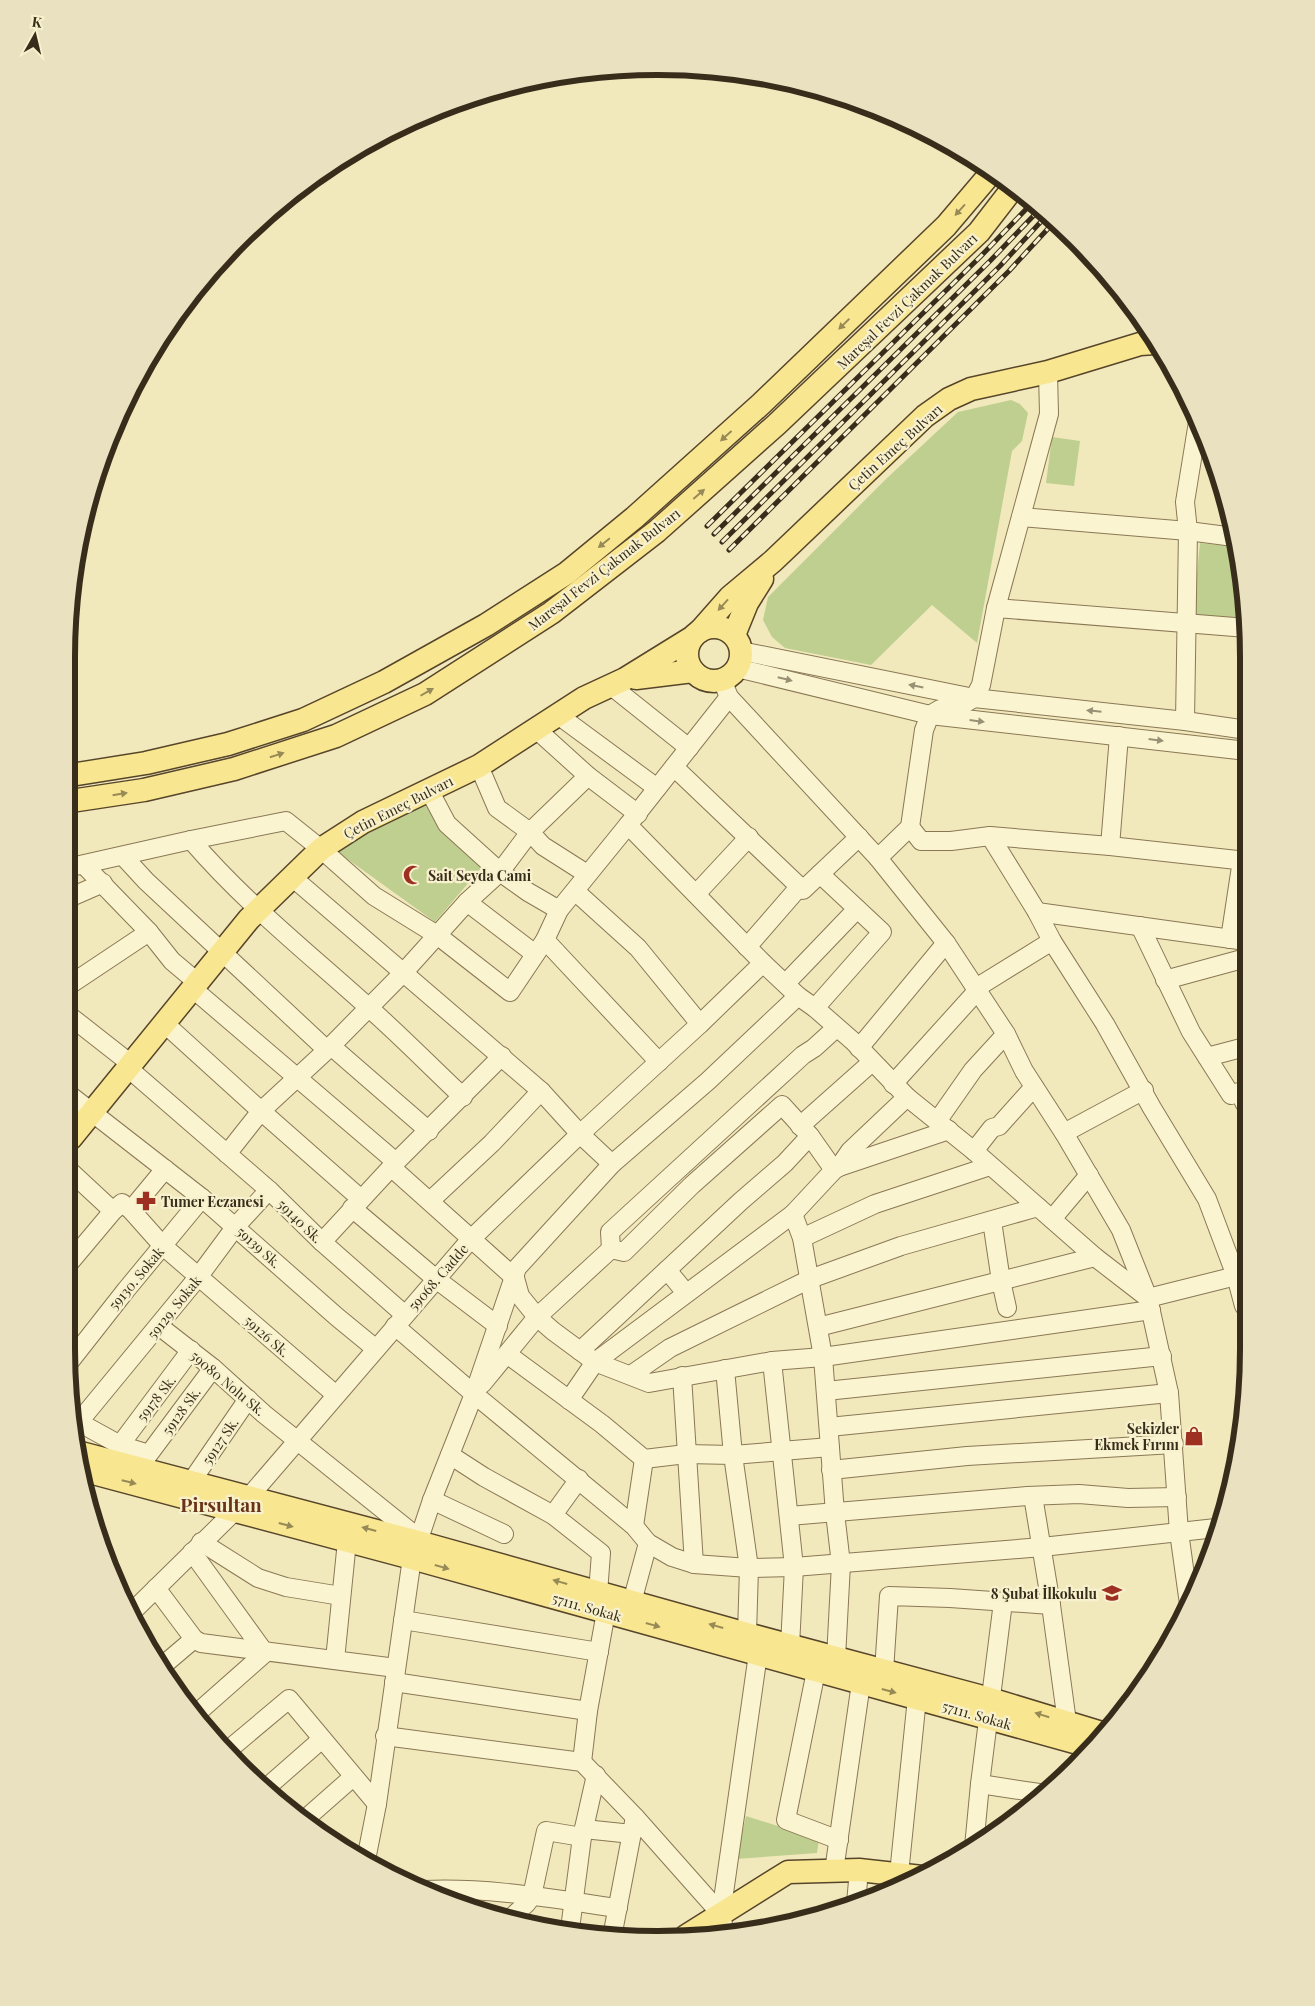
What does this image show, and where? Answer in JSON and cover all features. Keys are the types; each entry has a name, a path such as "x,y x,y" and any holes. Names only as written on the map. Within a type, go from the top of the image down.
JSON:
{"main road":[{"name":"Mareşal Fevzi Çakmak Bulvarı","path":"75,774 156,761 228,744 304,720 384,682 486,624 566,573 634,518 761,404 946,226 987,177"},
{"name":"Mareşal Fevzi Çakmak Bulvarı","path":"75,800 144,790 234,769 336,736 425,694 551,613 657,531 777,424 979,232 1009,193"},
{"name":"Çetin Emeç Bulvarı","path":"75,1133 248,919 321,848 363,822 479,766 584,698 618,682 696,634 730,597 773,562 925,416 949,399 971,389 1048,372 1140,344 1148,343"},
{"name":"Çetin Emeç Bulvarı","path":"733,666 747,603 773,562"},
{"path":"708,627 718,627 726,630 733,666 706,680 693,671 688,663 688,645 696,634 708,627"},
{"name":"Çetin Emeç Bulvarı","path":"618,682 693,671"},
{"path":"85,1454 191,1482 242,1504 347,1541 415,1550"},
{"path":"88,1472 188,1497 242,1504 602,1602 632,1602 884,1671 989,1709 1066,1722 1096,1731"},
{"name":"57111. Sokak","path":"602,1602 758,1654 816,1671 917,1698 989,1709 1084,1744"},
{"path":"708,1929 723,1924 788,1872 859,1870 906,1875"}],"street":[{"path":"878,858 910,827 924,730 930,715 940,709 964,704 974,698 981,685 996,608 1049,414 1048,372"},
{"path":"1184,721 1188,531 1185,502 1196,435"},
{"path":"1021,517 1188,531 1227,537"},
{"path":"996,608 1239,626"},
{"path":"733,666 974,698 1240,729"},
{"path":"733,666 930,715 1240,750"},
{"path":"78,866 191,840 286,821 321,848 374,896 437,935 510,992 540,947 559,910 689,748 733,666"},
{"path":"733,666 859,838 878,858 946,943 1006,1034 1034,1087 1064,1133 1121,1230 1149,1304 1169,1393 1179,1532 1187,1590"},
{"path":"618,682 689,748"},
{"path":"558,715 657,788"},
{"path":"536,729 633,819 696,894 798,996 815,1008 859,1048 907,1097 974,1151 1149,1304"},
{"path":"1110,846 1119,736"},
{"path":"479,766 497,808 530,832 543,846 587,874"},
{"path":"674,767 749,836 803,890 859,838"},
{"path":"227,1154 261,1111 329,1048 404,972 467,902 500,872 530,832 588,776"},
{"path":"429,790 447,824 500,872 528,892 559,910"},
{"path":"910,827 921,841 952,841 990,836 1240,860"},
{"path":"696,894 749,836"},
{"path":"78,866 103,883 149,932 194,985 393,1165 470,1240 514,1278 520,1296 538,1317 596,1362 649,1383 772,1361 823,1357 1149,1304 1240,1275 1208,1199 1152,1108 1144,1090 1105,1024 1052,941 1037,912 990,836"},
{"path":"191,840 218,872 258,911 368,1007 463,1097"},
{"path":"123,856 146,881 329,1048 428,1131"},
{"path":"815,1008 882,932 820,874"},
{"path":"292,877 541,1090 580,1134 612,1164"},
{"path":"75,895 103,883"},
{"path":"747,947 800,886"},
{"path":"575,891 638,948 700,1024"},
{"path":"467,902 540,947 659,1062"},
{"path":"786,983 857,908"},
{"path":"1037,912 1238,940 1240,913"},
{"path":"1140,926 1191,1032 1230,1095 1240,1095"},
{"path":"75,981 149,932"},
{"path":"893,1084 977,989 1052,941"},
{"path":"859,1048 946,943"},
{"path":"1165,980 1240,960"},
{"name":"59068. Cadde","path":"136,1607 242,1504 470,1240 763,963"},
{"path":"367,1854 377,1804 385,1736 415,1550 432,1500 474,1394 517,1268 612,1164 708,1081 798,996"},
{"name":"59140 Sk.","path":"75,1021 130,1066 268,1190 474,1394 634,1526 648,1543"},
{"path":"164,1023 261,1111 436,1279 498,1326"},
{"path":"474,1394 538,1317 610,1249 610,1232 789,1067 836,1028"},
{"path":"837,1169 943,1125 969,1076 1006,1034"},
{"path":"1207,1057 1240,1049"},
{"path":"322,1242 356,1203 502,1056"},
{"path":"580,1351 741,1201 785,1163 805,1131 872,1062"},
{"path":"974,1151 992,1128 999,1126 1034,1087"},
{"path":"430,1201 492,1144 541,1090"},
{"path":"1064,1133 1144,1090"},
{"path":"569,1400 596,1362 793,1214 837,1169 850,1152 907,1097"},
{"name":"59139 Sk.","path":"75,1099 236,1226 337,1317 376,1349"},
{"path":"610,1249 624,1252 692,1185 782,1105 837,1169"},
{"path":"802,1238 875,1204 990,1166"},
{"path":"75,1256 113,1211 122,1203 131,1210 165,1169"},
{"path":"1052,1220 1089,1175"},
{"path":"75,1176 113,1211"},
{"name":"59129. Sokak","path":"79,1416 159,1326 236,1226 268,1190"},
{"name":"59130. Sokak","path":"75,1355 202,1198"},
{"path":"631,1375 670,1348 810,1279 901,1246 1038,1207"},
{"name":"59126 Sk.","path":"131,1210 163,1246 336,1395"},
{"path":"793,1214 802,1238 823,1357 831,1470 841,1564 836,1658"},
{"path":"992,1221 1007,1308"},
{"path":"818,1327 1096,1257"},
{"path":"667,1270 686,1293"},
{"name":"59080 Nolu Sk.","path":"159,1326 191,1350 411,1532 415,1550"},
{"name":"59178 Sk.","path":"120,1445 191,1350"},
{"path":"507,1354 602,1424 644,1459 686,1454 733,1455 830,1447"},
{"path":"826,1391 1162,1356"},
{"path":"772,1361 794,1567 790,1646"},
{"name":"59128 Sk.","path":"120,1445 149,1454 213,1368"},
{"path":"725,1369 733,1455 749,1568 747,1634"},
{"path":"682,1376 694,1564"},
{"path":"829,1427 1169,1393"},
{"name":"59127 Sk.","path":"191,1482 248,1399"},
{"path":"80,1423 120,1445"},
{"path":"831,1470 968,1456 1174,1444"},
{"path":"450,1455 553,1515 601,1553 602,1602 599,1652 588,1710 582,1762"},
{"path":"634,1526 644,1459"},
{"path":"553,1515 579,1479"},
{"path":"788,1516 1033,1496 1079,1494 1128,1498 1177,1497"},
{"path":"1033,1496 1051,1605 1066,1722"},
{"path":"432,1500 504,1534"},
{"path":"632,1602 648,1543 672,1557 694,1564 749,1568 794,1567 1042,1547 1211,1529"},
{"path":"335,1660 347,1541"},
{"path":"196,1547 258,1578 286,1587 341,1596"},
{"path":"196,1547 265,1653"},
{"path":"156,1588 194,1639 211,1645 335,1660 395,1675 588,1710"},
{"path":"884,1671 889,1596 1051,1605"},
{"path":"977,1836 980,1784 1003,1602"},
{"path":"403,1620 599,1652"},
{"path":"167,1662 194,1639"},
{"path":"201,1710 265,1653"},
{"path":"723,1924 758,1654"},
{"path":"816,1671 786,1820 839,1840"},
{"path":"834,1871 862,1683"},
{"path":"899,1874 917,1698"},
{"path":"233,1746 289,1699 377,1804"},
{"path":"385,1736 582,1762 596,1774 635,1817 723,1924"},
{"path":"271,1784 322,1739"},
{"path":"571,1924 583,1832 596,1774"},
{"path":"309,1815 353,1777"},
{"path":"980,1784 1034,1792"},
{"path":"614,1929 635,1817"},
{"path":"528,1907 546,1831 632,1834"},
{"path":"857,1896 859,1870"},
{"path":"444,1890 454,1888 528,1907"},
{"path":"516,1913 528,1907 574,1902 618,1908"}],"green space":[{"path":"1011,400 1020,404 1028,413 1022,441 1012,451 977,643 932,605 871,665 785,648 772,637 763,620 768,597 886,479 958,412"},
{"path":"1052,437 1080,441 1074,486 1046,483"},
{"path":"1200,543 1229,546 1239,619 1193,614"},
{"path":"425,804 487,861 435,922 335,850"},
{"path":"746,1816 819,1839 817,1853 736,1859"}],"railway":[{"path":"707,526 1027,208"},
{"path":"714,534 1035,214"},
{"path":"722,542 1000,266 1042,220"},
{"path":"729,550 1009,271 1049,227"}],"place":[{"name":"Sait Seyda Cami","path":"413,875"},
{"name":"Tumer Eczanesi","path":"146,1201"},
{"name":"Sekizler Ekmek Fırını","path":"1194,1436"},
{"name":"8 Şubat İlkokulu","path":"1112,1593"}],"district":[{"name":"Pirsultan","path":"221,1504"}]}
